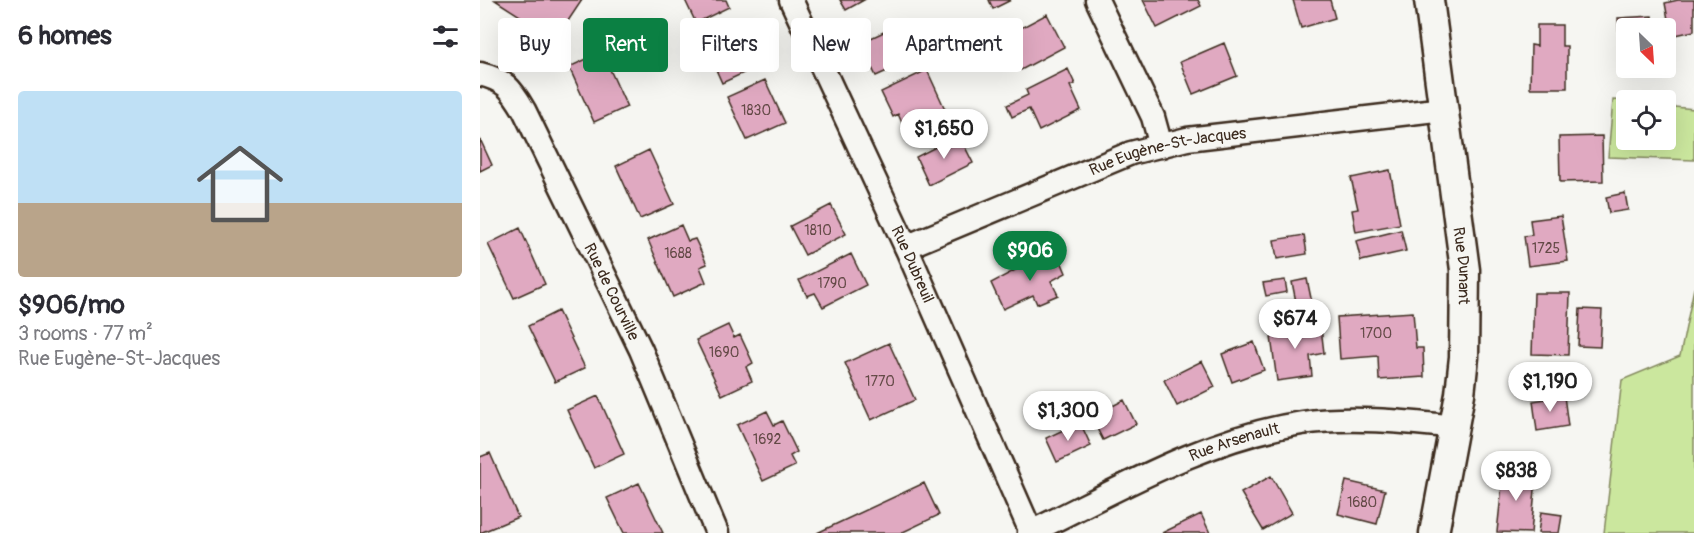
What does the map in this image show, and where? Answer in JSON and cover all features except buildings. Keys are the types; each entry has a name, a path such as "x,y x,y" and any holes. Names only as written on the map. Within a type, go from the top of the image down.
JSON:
{"street":[{"name":"Rue Dubreuil","path":"791,0 906,247 1030,532"},
{"path":"1097,0 1153,117 1161,146"},
{"name":"Rue Dunant","path":"1430,0 1465,270 1464,357 1456,427 1434,533"},
{"name":"Rue de Courville","path":"480,74 497,78 512,88 524,110 641,350 717,533"},
{"name":"Rue Eugène-St-Jacques","path":"906,247 1088,169 1187,139 1444,110"},
{"name":"Rue Arsenault","path":"1030,532 1167,467 1233,439 1271,429 1304,423 1343,421 1456,427"}],"green space":[{"path":"1613,100 1616,100 1616,150 1676,150 1676,107 1694,109 1694,160 1608,157"},
{"path":"1694,288 1694,533 1604,533 1622,380 1680,356"}]}
